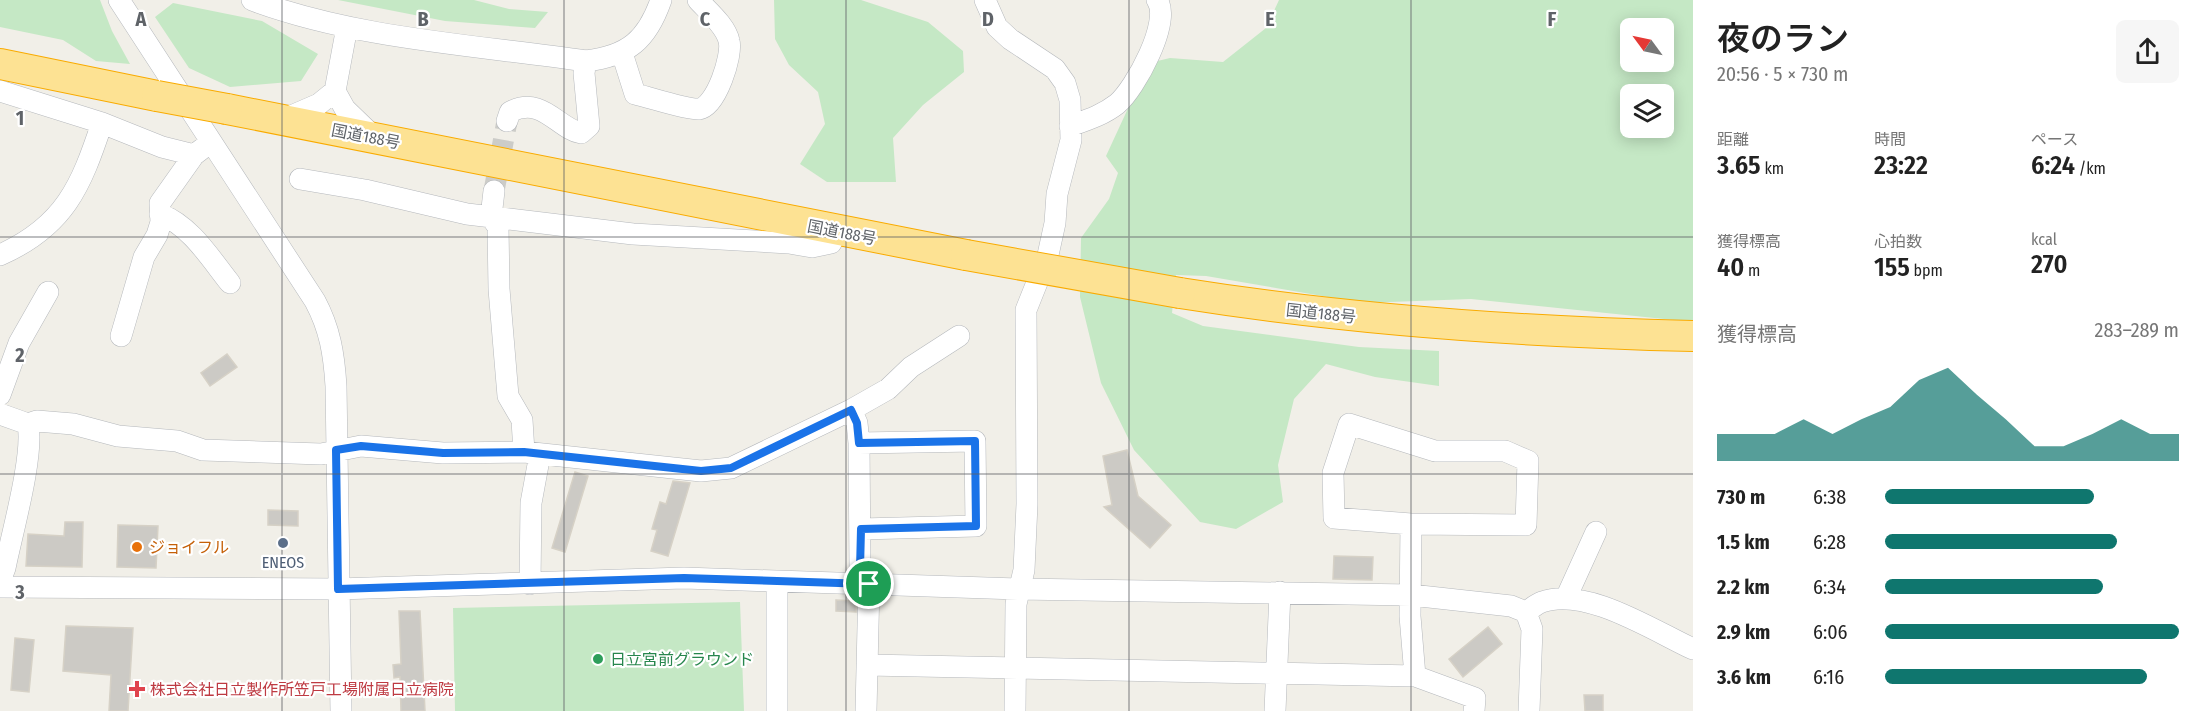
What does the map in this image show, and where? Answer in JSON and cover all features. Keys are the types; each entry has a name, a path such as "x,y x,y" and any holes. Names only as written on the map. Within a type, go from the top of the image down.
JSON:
{"highway":[{"name":"国道188号","path":"0,64 837,231 1180,293 1282,309 1442,326 1693,336"}],"street":[{"path":"252,0 308,19 347,27 586,60 622,53 641,38 655,17 661,0"},
{"path":"622,53 635,94 698,109 710,105 717,94 730,43 726,33 698,0"},
{"path":"985,0 997,27 1010,39 1055,69 1065,83 1070,100 1069,156 1060,175 1048,255 1026,310 1027,504 1024,570 1018,589 1015,711"},
{"path":"1070,126 1104,114 1119,102 1154,45 1162,15 1157,0"},
{"path":"128,3 211,142 315,300 328,326 333,350 341,711"},
{"path":"347,27 335,91 345,109 374,137"},
{"path":"507,121 510,112 517,108 547,111 572,131 581,133 589,126 586,60"},
{"path":"0,91 102,123 162,147 194,155"},
{"path":"281,120 319,104 335,91"},
{"path":"0,255 21,246 61,213 75,193 102,123"},
{"path":"121,336 144,257 157,235 160,203 194,155 211,142"},
{"path":"300,179 491,217 633,234 789,243 812,247 831,243 837,231"},
{"path":"494,191 491,217 498,227 499,289 508,396 522,420 532,453 530,584"},
{"path":"160,214 171,218 196,239 230,283"},
{"path":"0,395 9,339 48,292"},
{"path":"0,414 28,424 37,420 73,424 118,436 177,441 203,450 321,454 361,446 443,453 532,453 701,471 731,468 851,410 888,389 911,367 958,336"},
{"path":"851,410 857,423 859,443 860,569 869,584 866,711"},
{"path":"0,581 6,568 24,474 28,424"},
{"path":"1349,424 1435,451 1505,451 1528,461 1526,525 1411,524 1334,518 1333,473 1349,424"},
{"path":"859,443 975,441 976,526 861,529"},
{"path":"1411,524 1410,616 1415,675"},
{"path":"1566,598 1596,532"},
{"path":"0,587 338,589 684,578 1018,589 1411,595 1511,606 1526,612 1532,629 1529,711"},
{"path":"777,581 777,711"},
{"path":"1275,711 1280,592"},
{"path":"1526,612 1541,602 1566,598 1588,602 1623,616 1693,650"},
{"path":"867,665 1276,675 1415,675 1475,698 1474,711"}],"green space":[{"path":"0,0 100,0 112,31 130,64 96,61 63,40 0,27"},
{"path":"338,0 474,0 509,9 548,12 535,28 445,21"},
{"path":"774,0 861,0 928,22 963,51 964,72 923,105 893,138 896,182 827,182 800,164 825,124 818,92 789,65 775,39"},
{"path":"1279,0 1693,0 1693,322 1471,299 1363,303 1206,276 1176,275 1172,313 1203,326 1359,347 1439,351 1439,386 1375,377 1326,364 1294,399 1278,465 1283,502 1236,529 1200,522 1134,450 1101,383 1080,297 1081,238 1109,199 1118,173 1106,156 1149,63 1170,58 1223,62 1266,28"},
{"path":"173,3 262,21 318,54 301,81 230,87 189,68 155,17"},
{"name":"日立宮前グラウンド","path":"740,602 744,711 455,711 453,608"}],"building":[{"path":"227,354 237,367 210,386 201,373"},
{"path":"1127,450 1138,496 1171,525 1150,548 1104,507 1112,505 1103,456"},
{"path":"575,472 588,476 565,552 552,548"},
{"path":"673,481 690,483 668,556 651,551 657,530 652,529 660,502 666,504"},
{"path":"268,510 298,511 298,526 268,525"},
{"path":"65,522 83,522 82,567 26,566 28,534 64,536"},
{"path":"118,525 158,526 156,568 117,567"},
{"path":"1334,556 1373,557 1372,580 1333,579"},
{"path":"836,600 856,601 856,612 836,611"},
{"path":"399,611 420,611 425,711 401,711 400,677 394,678 393,665 401,664"},
{"path":"66,626 133,628 128,711 109,711 111,675 63,671"},
{"path":"1488,627 1502,644 1463,677 1449,659"},
{"path":"15,638 34,640 29,692 11,690"},
{"path":"1584,695 1603,695 1603,711 1585,711"}],"tunnel":[{"path":"494,191 507,121"}],"place":[{"name":"ENEOS","path":"283,543"},
{"name":"ジョイフル","path":"137,547"},
{"name":"日立宮前グラウンド","path":"598,659"},
{"name":"株式会社日立製作所笠戸工場附属日立病院","path":"137,689"}],"route":[{"path":"851,410 857,423 859,443 975,441 976,526 861,529 860,569 869,584 684,578 338,589 336,450 361,446 443,453 524,452 701,471 731,468 786,444 851,410"}]}
